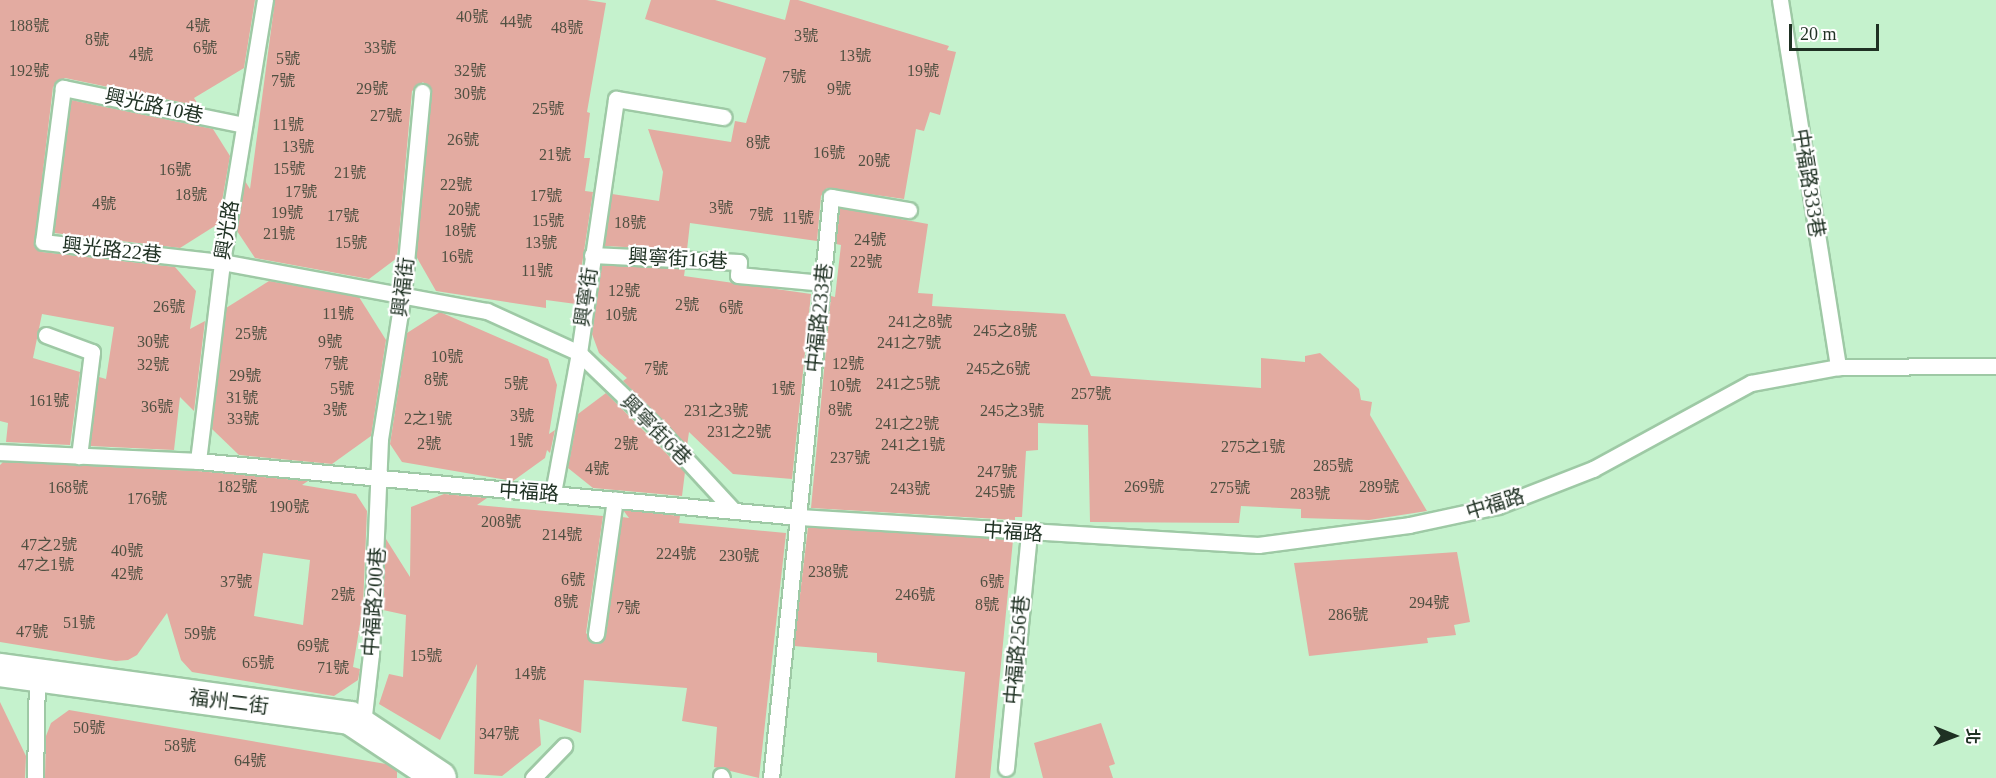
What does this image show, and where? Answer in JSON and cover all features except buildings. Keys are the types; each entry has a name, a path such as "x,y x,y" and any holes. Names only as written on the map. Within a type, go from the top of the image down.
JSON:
{"street":[{"name":"福州二街","path":"0,670 37,677 350,718 363,724 440,778"}],"lane":[{"name":"興光路","path":"198,461 222,262 265,0"},
{"name":"中福路333巷","path":"1780,0 1838,367"},
{"name":"興光路10巷","path":"47,202 63,88 244,125"},
{"name":"興福街","path":"381,480 380,439 403,294 422,92"},
{"name":"興寧街","path":"553,494 579,353 616,99 723,117"},
{"name":"中福路233巷","path":"771,778 831,197 909,210"},
{"name":"興光路22巷","path":"47,202 43,242 222,262"},
{"name":"興寧街16巷","path":"592,255 739,262 738,275 822,283"},
{"name":"興寧街6巷","path":"222,262 487,311 579,353 660,430 731,508"},
{"path":"46,335 92,352 79,456"},
{"name":"中福路","path":"0,452 198,461 381,480 731,508 799,517 1029,533 1258,545 1409,525 1498,506 1593,469 1751,383 1838,367 1996,366"},
{"name":"中福路200巷","path":"363,724 371,654 381,480"},
{"path":"596,634 615,499"},
{"name":"中福路256巷","path":"1006,768 1029,533"},
{"path":"35,778 37,677"},
{"path":"533,778 564,746"}]}
